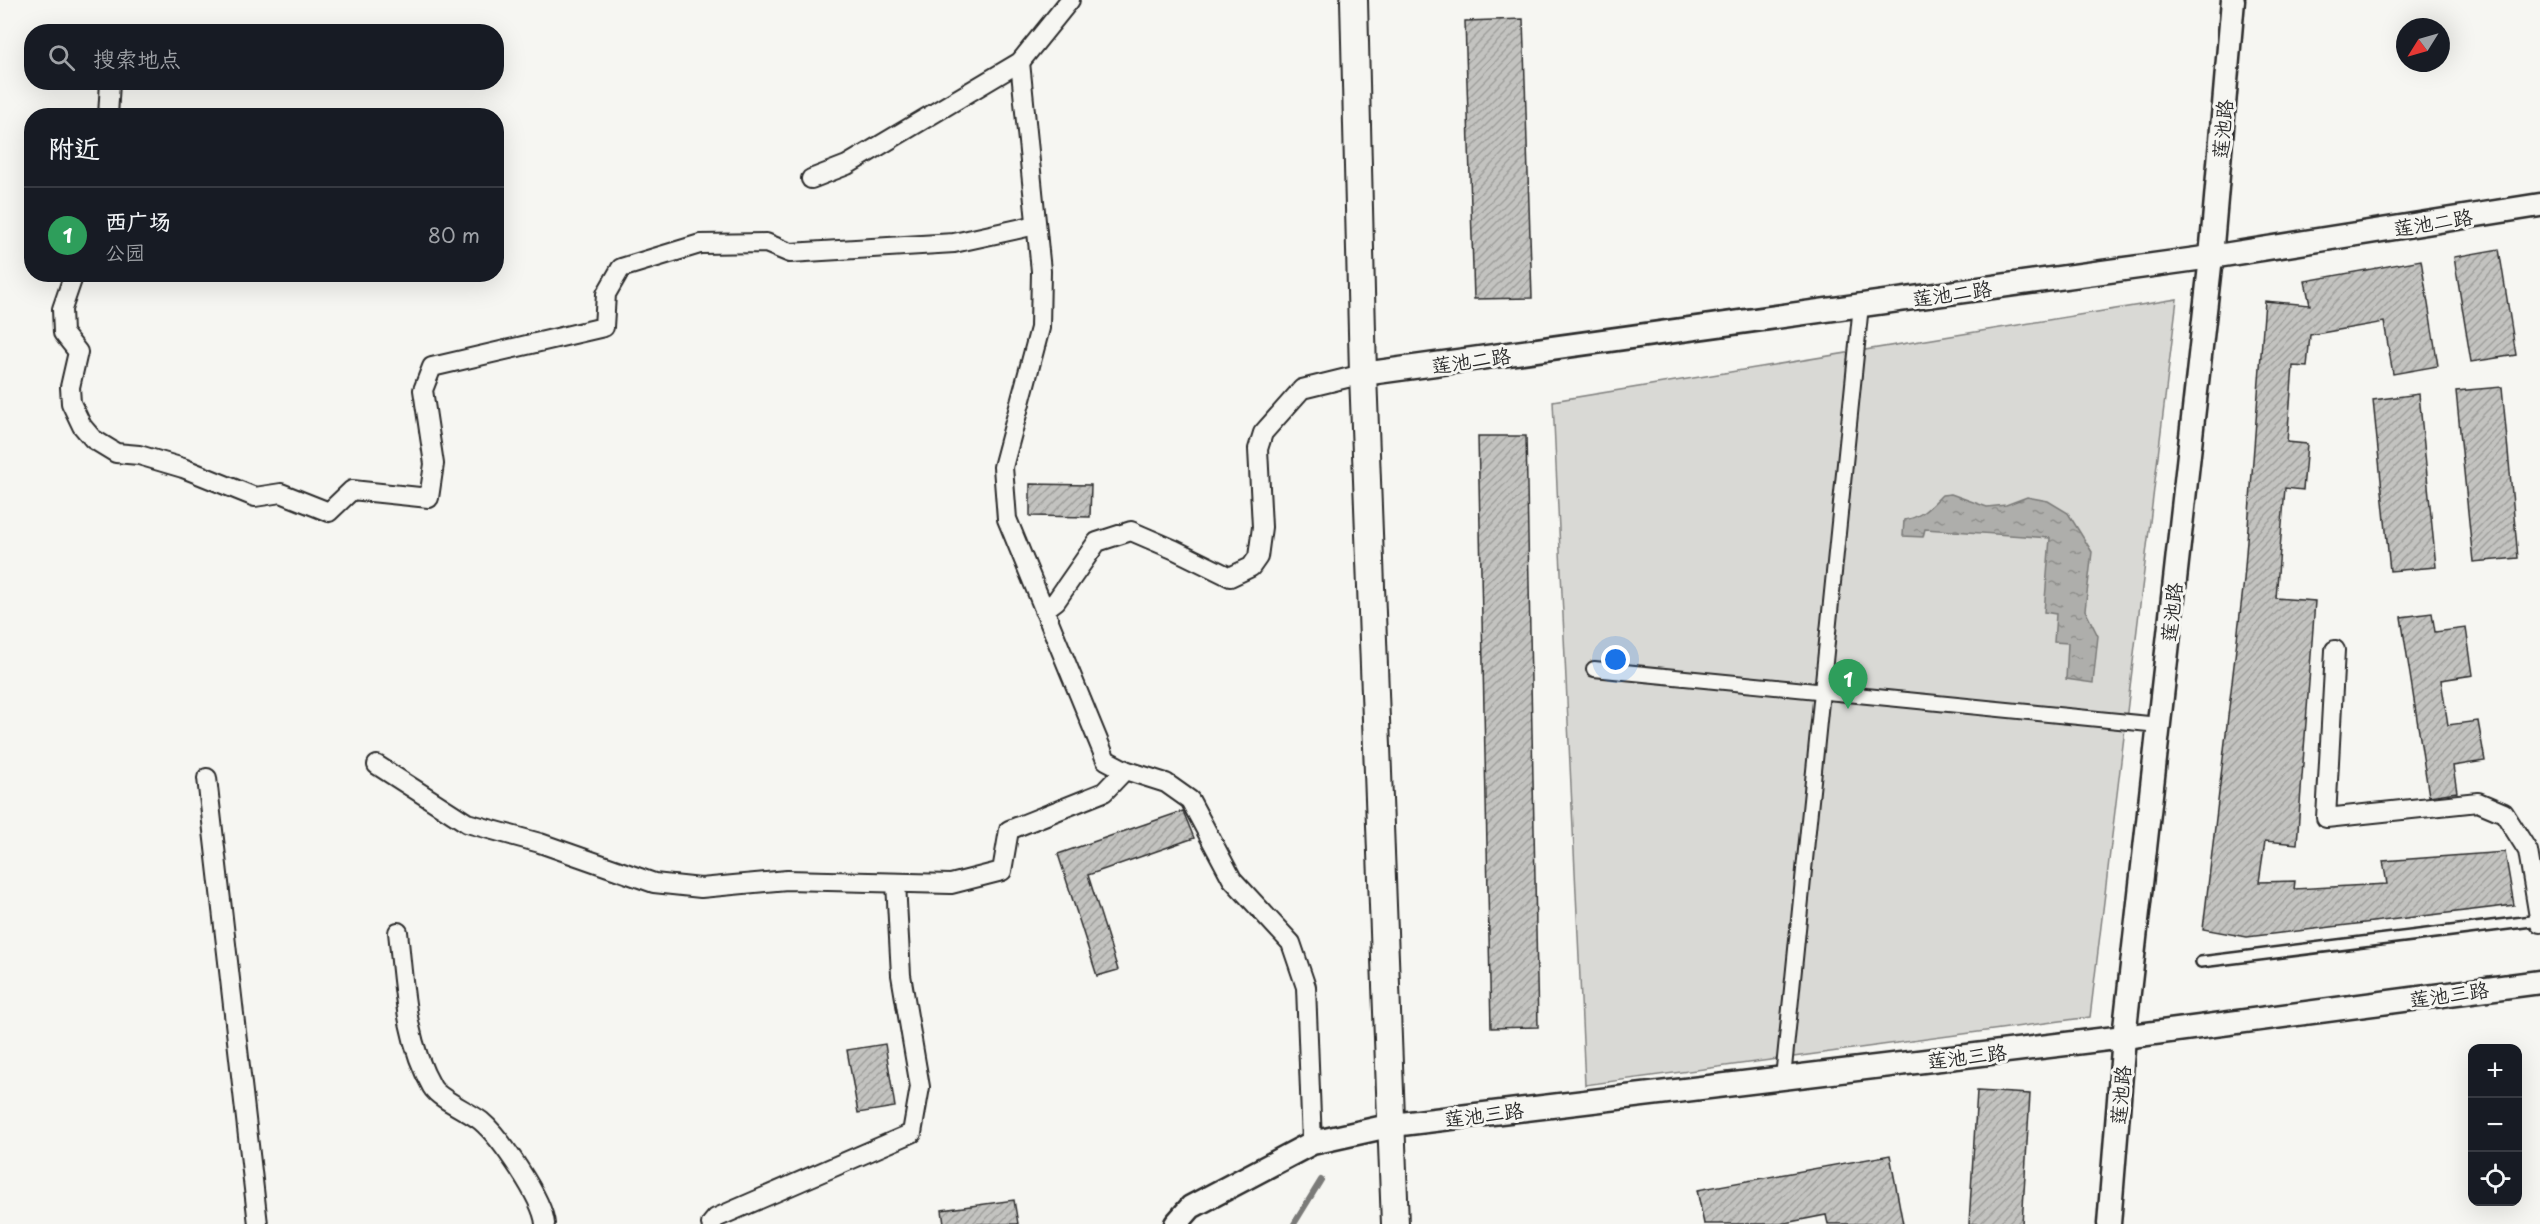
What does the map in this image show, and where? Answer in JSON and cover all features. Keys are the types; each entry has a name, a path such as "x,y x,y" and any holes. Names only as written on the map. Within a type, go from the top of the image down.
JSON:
{"main road":[{"path":"1353,0 1363,374 1395,1224"}],"street":[{"path":"811,179 847,165 1020,62 1070,0"},
{"name":"莲池路","path":"2109,1224 2124,1038 2211,257 2233,0"},
{"path":"1020,62 1041,271 1040,328 1003,467 1006,519 1106,760 1125,770 1166,783 1190,801 1232,879 1291,943 1306,987 1312,1143"},
{"path":"109,108 110,90"},
{"name":"莲池二路","path":"1363,374 2211,257 2540,205"},
{"path":"71,282 62,309 63,333 78,352 70,387 70,403 82,426 93,439 116,453 139,455 183,468 255,497 281,493 328,512 352,490 429,498 434,464 423,390 432,367 604,327 606,294 621,268 700,244 766,243 790,253 954,243 1036,225"},
{"path":"1783,1078 1861,305"},
{"path":"1044,610 1056,601 1097,542 1131,531 1175,549 1230,577 1251,567 1258,557 1262,527 1258,448 1263,433 1302,389 1363,374"},
{"path":"2335,650 2326,818 2478,802 2504,813 2528,851 2540,921"},
{"path":"1594,669 2159,725"},
{"path":"377,765 467,823 540,843 654,883 701,888 787,880 951,884 1002,871 1009,830 1104,792 1125,770"},
{"path":"207,778 258,1224"},
{"path":"711,1224 716,1218 912,1133 920,1087 901,975 896,883"},
{"path":"398,932 412,1043 434,1090 482,1122 523,1173 544,1212 545,1224"},
{"name":"莲池三路","path":"1176,1224 1191,1207 1312,1143 1392,1125 2124,1038 2540,982"}],"lane":[{"path":"2201,963 2540,921"}],"shaded area":[{"path":"2177,299 2090,1017 1585,1085 1553,401"}],"water":[{"path":"1951,494 1987,507 2006,505 2027,497 2048,501 2068,513 2092,552 2085,610 2098,636 2093,683 2066,679 2068,643 2054,642 2056,614 2044,612 2050,538 1925,529 1923,537 1903,536 1904,520 1921,514 1942,495"}],"building":[{"path":"1523,19 1532,298 1474,299 1465,21"},
{"path":"2499,249 2516,355 2471,362 2454,257"},
{"path":"2421,260 2438,366 2393,374 2384,322 2310,335 2307,367 2293,366 2287,442 2307,444 2303,490 2285,488 2276,598 2315,601 2297,844 2265,841 2259,882 2295,881 2294,889 2387,884 2383,861 2505,852 2514,905 2247,937 2203,929 2244,580 2265,301 2310,305 2305,281"},
{"path":"2502,387 2518,558 2473,562 2456,391"},
{"path":"2419,394 2436,567 2390,571 2373,400"},
{"path":"1478,436 1526,436 1538,1027 1491,1028"},
{"path":"1030,484 1091,485 1090,517 1030,516"},
{"path":"2432,613 2435,632 2466,628 2473,675 2441,680 2448,725 2478,721 2485,761 2453,766 2457,792 2429,796 2401,617"},
{"path":"1183,811 1194,838 1088,875 1118,970 1097,976 1058,854"},
{"path":"885,1044 895,1107 858,1113 847,1050"},
{"path":"1977,1091 2030,1094 2022,1224 1969,1224"},
{"path":"1890,1155 1903,1224 1828,1224 1826,1215 1780,1224 1704,1224 1697,1190"},
{"path":"1014,1200 1018,1224 944,1224 942,1210"}],"waterway":[{"path":"1294,1224 1321,1180"}],"place":[{"name":"西广场","path":"1848,709"}]}
